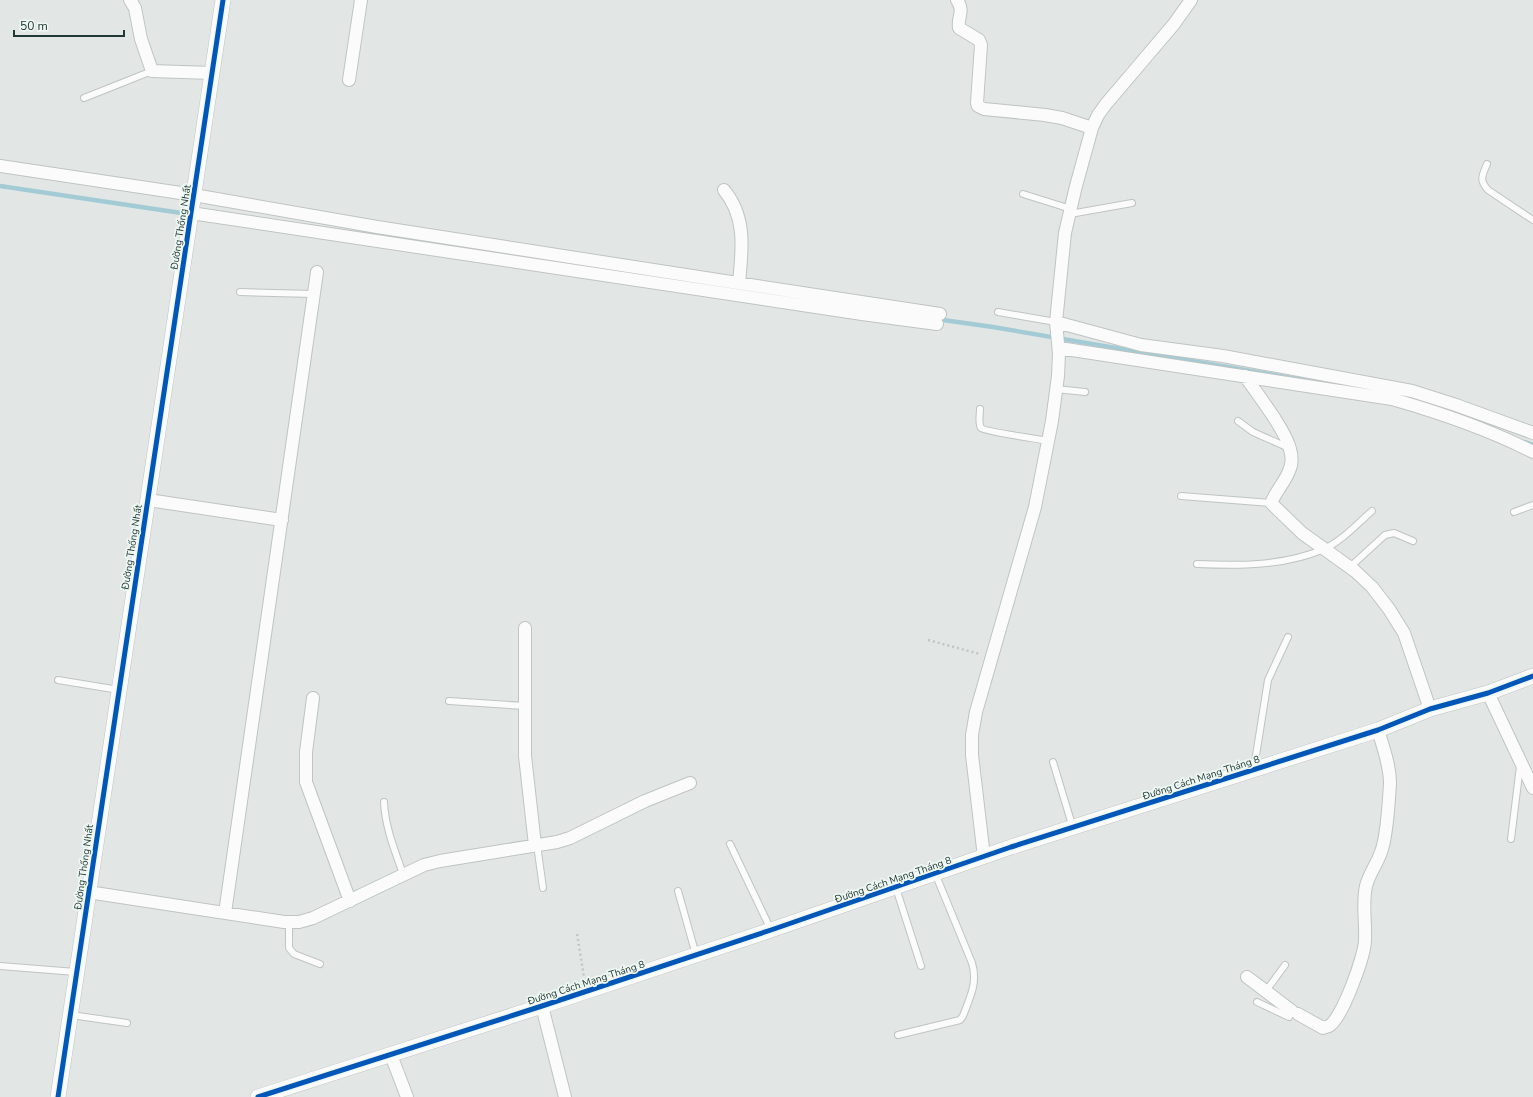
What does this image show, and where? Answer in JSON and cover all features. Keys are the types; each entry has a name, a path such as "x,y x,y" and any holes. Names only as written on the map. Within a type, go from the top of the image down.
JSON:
{"street":[{"path":"130,0 135,8 141,39 152,71 212,73"},
{"name":"Đường Thống Nhất","path":"58,1097 223,0"},
{"path":"349,80 361,0"},
{"path":"957,0 962,11 958,28 979,40 981,45 978,106 984,109 1045,114 1092,128"},
{"path":"984,857 972,755 972,735 976,712 1030,529 1049,441 1058,376 1057,326 1063,249 1070,211 1092,128 1098,115 1174,24 1191,0"},
{"path":"0,166 192,204 855,313 939,319 738,283 377,227 192,204"},
{"path":"724,190 734,203 742,232 738,283"},
{"path":"225,913 318,272"},
{"path":"1057,326 1141,346 1223,356 1412,391 1442,400 1533,434"},
{"path":"1058,346 1392,399 1441,413 1512,441 1533,452"},
{"path":"1245,376 1282,432 1290,449 1291,463 1289,471 1275,493 1271,503 1302,533 1350,567 1372,587 1389,608 1404,633 1430,709"},
{"path":"148,500 282,520"},
{"path":"525,628 525,756 536,845"},
{"name":"Đường Cách Mạng Tháng 8","path":"258,1097 542,1006 771,930 935,873 1378,730 1430,709 1488,693 1533,676"},
{"path":"1488,693 1533,788"},
{"path":"313,698 306,752 306,782 350,901"},
{"path":"1247,977 1296,1016 1323,1028 1330,1026 1344,1004 1364,952 1364,894 1366,884 1381,852 1384,841 1390,783 1389,769 1378,730"},
{"path":"88,892 225,913 289,922 299,922 313,918 350,901 403,874 440,861 557,842 570,838 645,801 690,783"},
{"path":"542,1006 566,1097"},
{"path":"391,1055 407,1097"}],"lane":[{"path":"84,98 152,71"},
{"path":"1487,164 1482,178 1483,184 1488,190 1533,220"},
{"path":"1023,194 1070,211 1132,204"},
{"path":"240,292 314,294"},
{"path":"998,312 1057,326"},
{"path":"1056,389 1085,392"},
{"path":"980,409 979,422 983,429 992,432 1049,441"},
{"path":"1238,421 1252,432 1290,449"},
{"path":"1181,496 1271,503"},
{"path":"1514,512 1533,505"},
{"path":"1197,564 1225,566 1261,565 1290,559 1324,549 1345,535 1372,511"},
{"path":"1350,567 1385,535 1394,533 1413,541"},
{"path":"1254,770 1268,680 1288,637"},
{"path":"58,680 119,690"},
{"path":"449,701 525,706"},
{"path":"1053,762 1073,828"},
{"path":"1511,839 1520,762"},
{"path":"384,802 384,815 403,874"},
{"path":"730,844 771,930"},
{"path":"536,845 543,888"},
{"path":"898,1035 960,1020 963,1016 974,984 975,974 972,963 935,873"},
{"path":"896,887 921,966"},
{"path":"678,891 696,955"},
{"path":"289,922 289,948 294,954 320,964"},
{"path":"1266,991 1286,965"},
{"path":"0,966 77,972"},
{"path":"1257,1002 1296,1016"},
{"path":"71,1015 127,1023"}],"path":[{"path":"928,640 992,657"},
{"path":"577,934 587,991"}],"waterway":[{"path":"0,186 188,214"},
{"path":"936,319 993,327 1304,380"},
{"path":"1400,396 1420,399"},
{"path":"1433,403 1459,414"},
{"path":"1525,442 1533,445"}],"cycle path":[{"path":"58,1097 223,0"},
{"path":"258,1097 542,1006 771,930 1011,847 1378,730 1430,709 1488,693 1533,676"}]}
